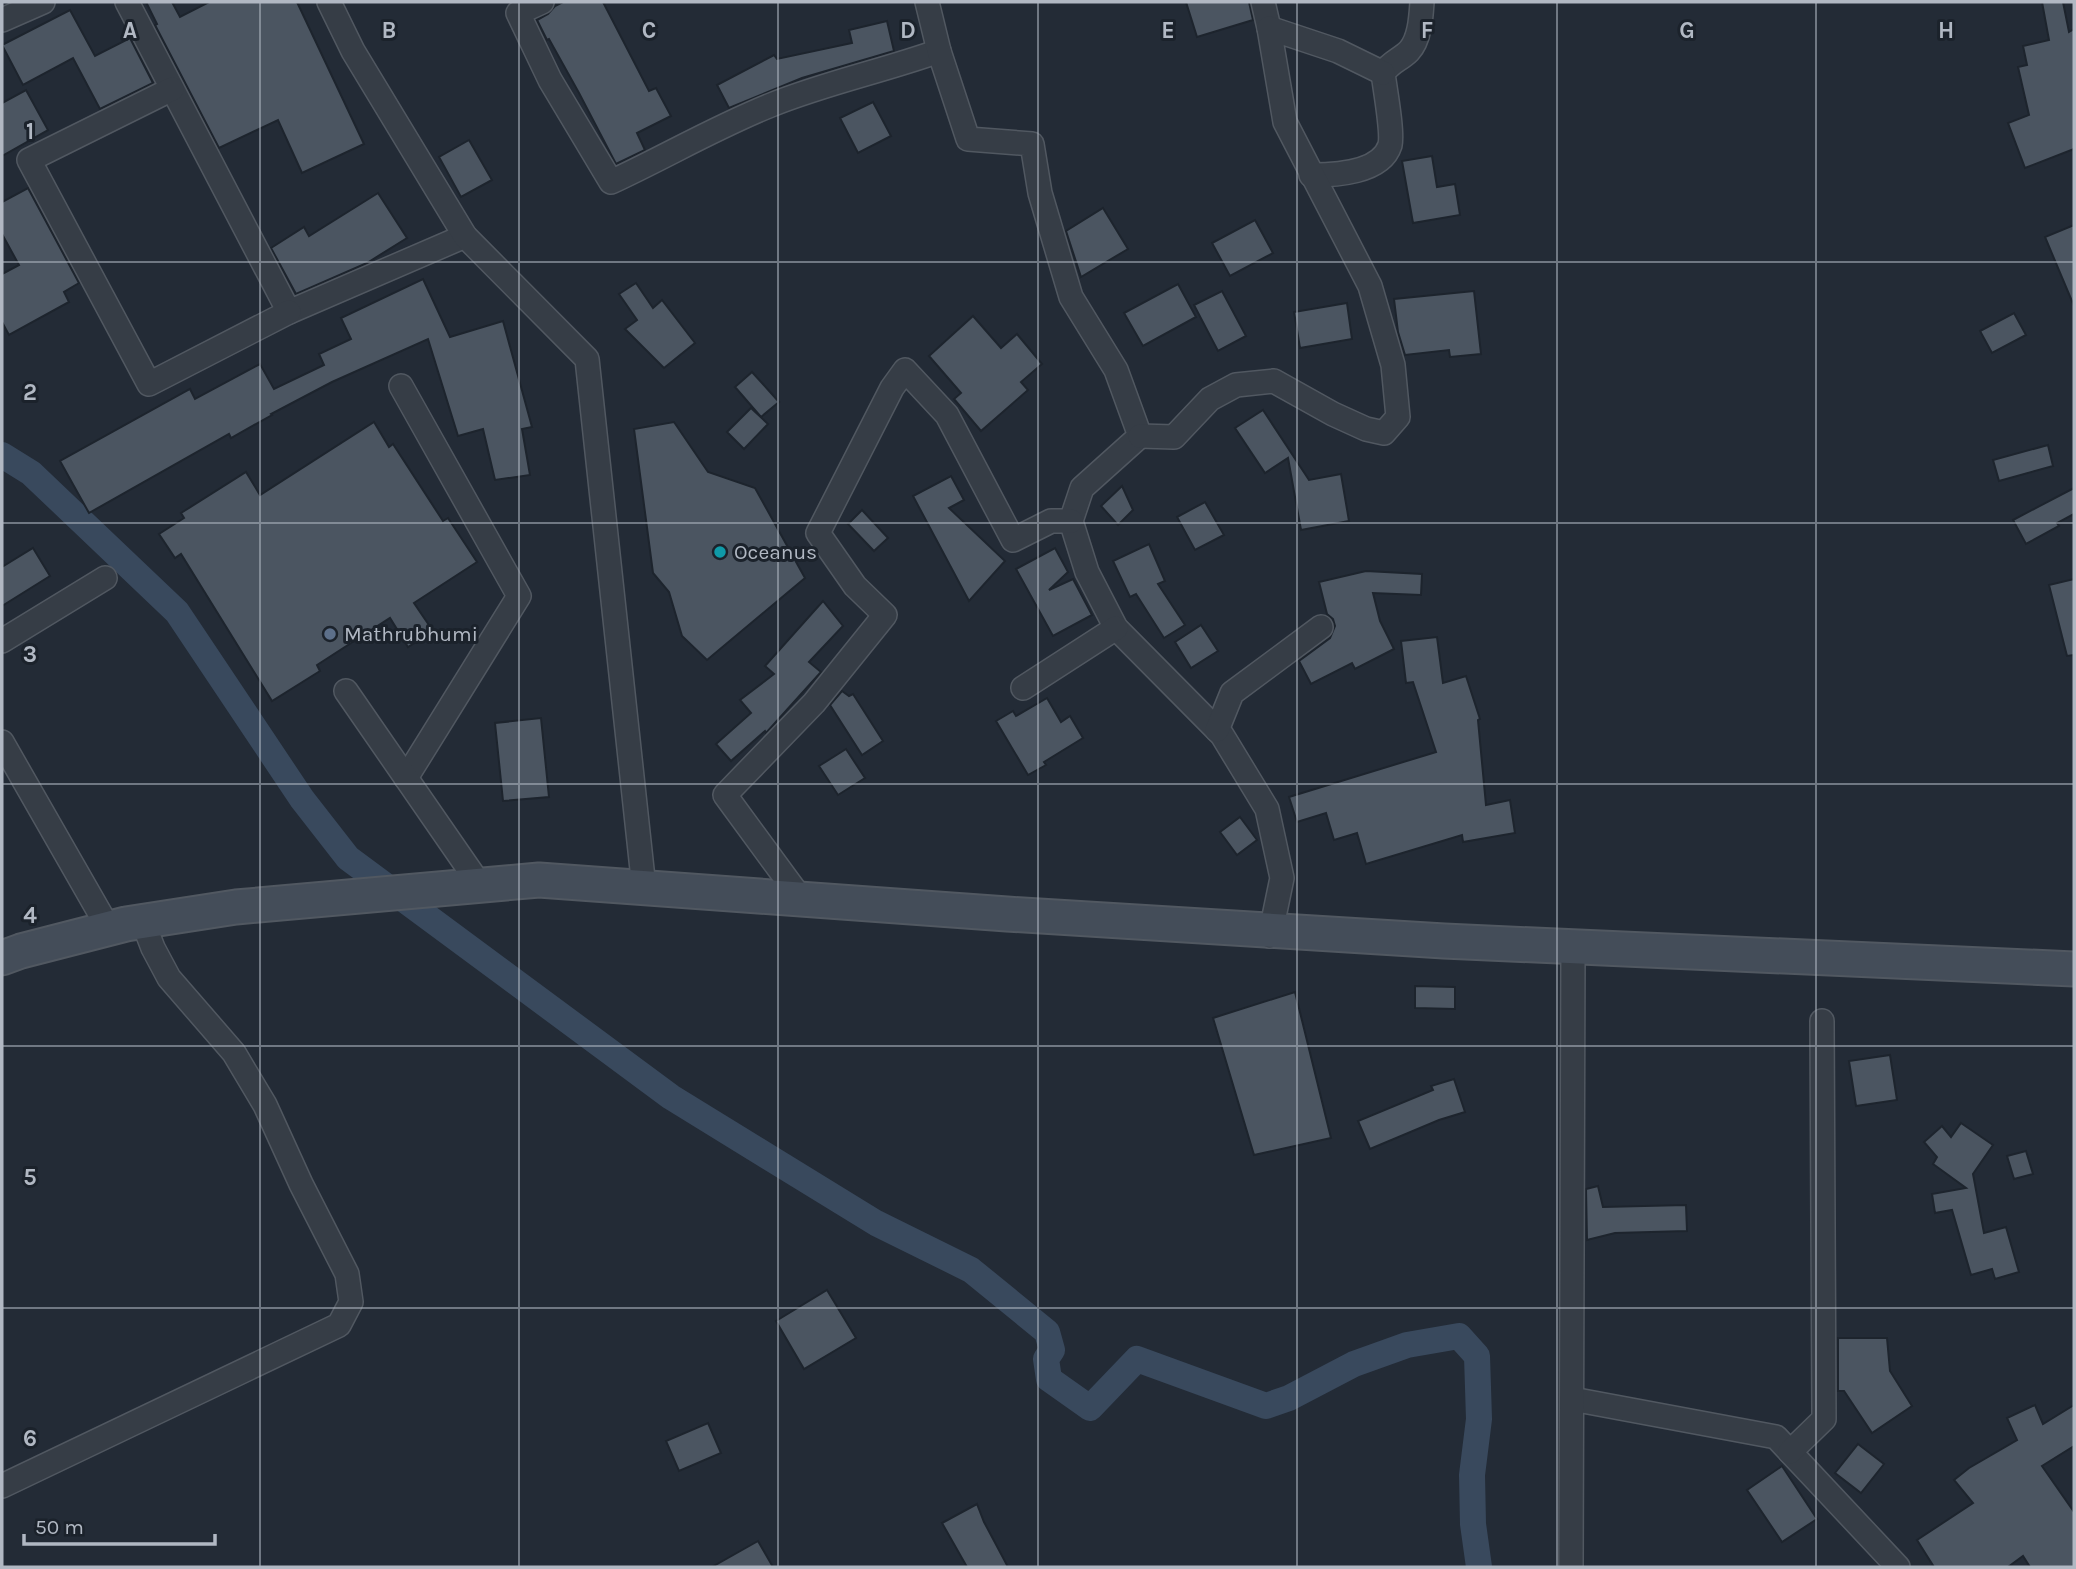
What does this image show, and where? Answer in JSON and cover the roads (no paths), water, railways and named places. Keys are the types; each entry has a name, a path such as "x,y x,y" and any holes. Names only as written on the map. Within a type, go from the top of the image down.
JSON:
{"main road":[{"path":"2,958 109,929 236,907 539,880 1270,933 2074,969"}],"street":[{"path":"2,20 43,2"},
{"path":"127,2 289,312"},
{"path":"329,2 353,51 465,236 587,359 644,888"},
{"path":"542,2 515,7 550,79 611,182 769,106 836,81 900,65 939,51"},
{"path":"927,2 939,51 968,139 1032,144 1040,193 1071,297 1116,370 1140,436"},
{"path":"1263,2 1285,121 1370,286 1392,365 1398,417 1384,433 1366,429 1274,381 1236,385 1210,399 1174,437 1140,436 1082,488 1071,520 1087,572 1115,628 1222,735 1267,809 1282,878 1270,933"},
{"path":"1311,175 1336,175 1364,167 1384,157 1391,142 1383,73 1391,62 1410,50 1420,27 1422,2"},
{"path":"1269,28 1338,51 1383,73"},
{"path":"172,89 29,160 149,384 289,312 465,236"},
{"path":"802,900 726,795 814,703 885,615 855,586 818,533 892,388 905,370 947,415 1013,540 1051,521 1071,520"},
{"path":"401,386 519,596 406,778"},
{"path":"2,640 105,578"},
{"path":"1217,730 1233,693 1321,627"},
{"path":"1023,688 1115,628"},
{"path":"346,691 476,886"},
{"path":"2,742 109,929"},
{"path":"2,1486 339,1325 351,1302 347,1274 300,1184 265,1105 234,1053 169,978 143,922"},
{"path":"1571,1567 1573,946"},
{"path":"1790,1452 1824,1419 1822,1021"},
{"path":"1572,1399 1776,1437 1898,1567"}],"waterway":[{"path":"2,455 31,473 177,612 302,799 348,858 671,1097 876,1223 971,1270 1047,1332 1052,1350 1046,1359 1049,1379 1090,1408 1137,1359 1266,1406 1289,1398 1354,1364 1407,1345 1459,1336 1477,1356 1479,1419 1472,1475 1473,1524 1479,1567"}],"place":[{"name":"Oceanus","path":"720,552"},
{"name":"Mathrubhumi","path":"330,634"}]}
